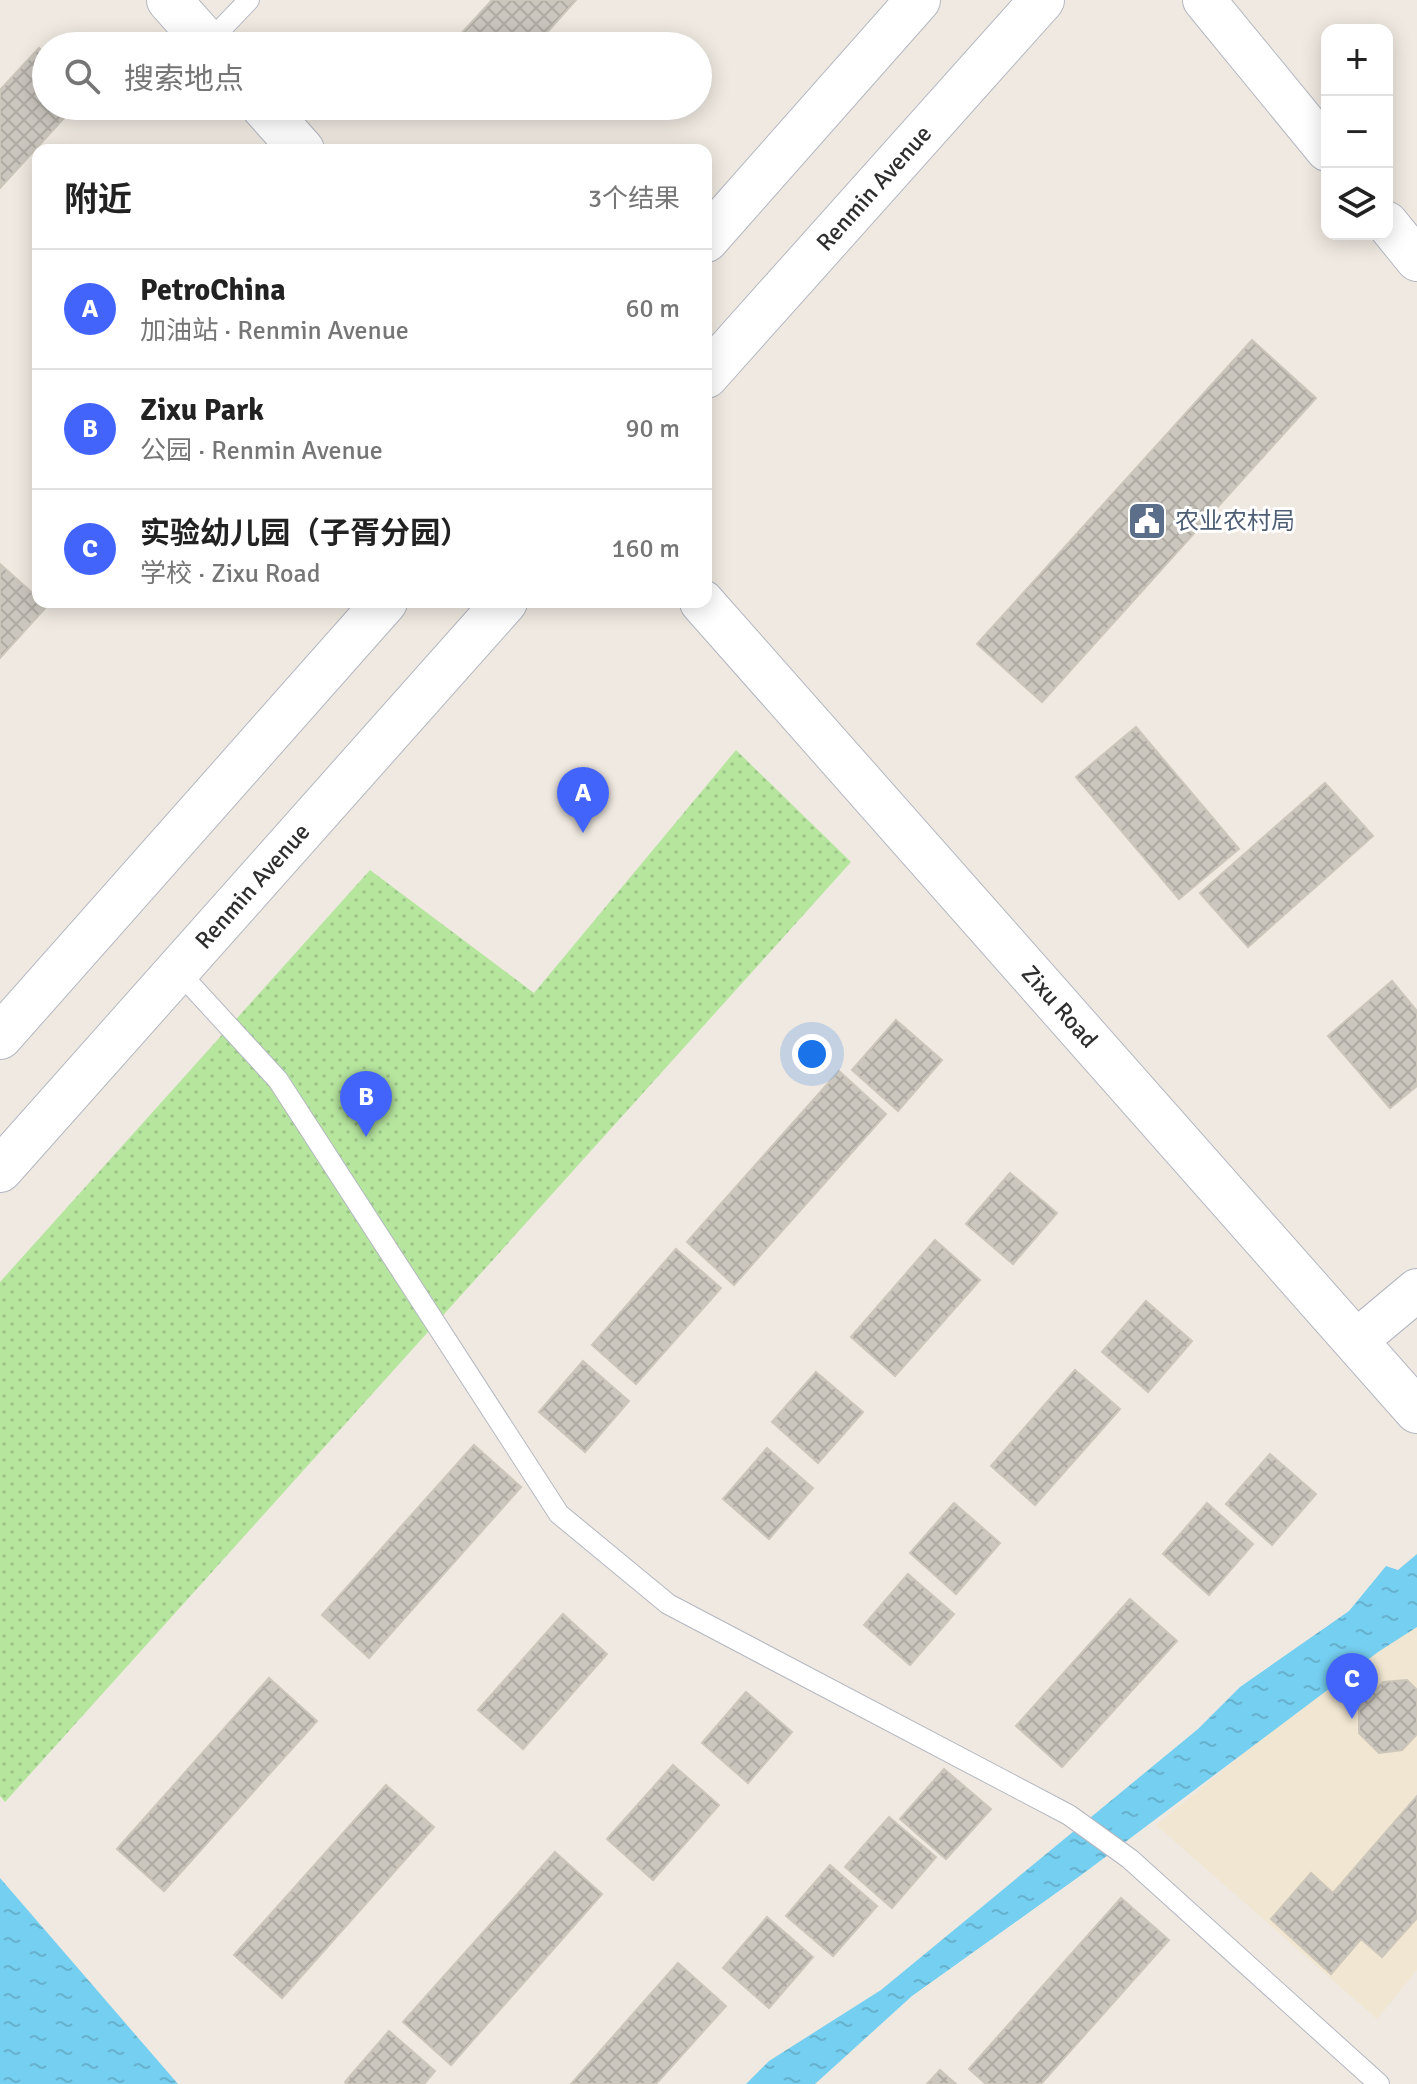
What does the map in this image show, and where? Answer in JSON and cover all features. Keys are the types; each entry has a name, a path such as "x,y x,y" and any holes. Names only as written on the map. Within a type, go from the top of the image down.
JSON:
{"main road":[{"path":"169,0 197,32"},
{"path":"712,233 918,0"},
{"name":"Renmin Avenue","path":"712,369 1042,0"},
{"path":"275,120 297,144"},
{"path":"0,1037 380,608"},
{"name":"Renmin Avenue","path":"0,1170 500,608"},
{"name":"Zixu Road","path":"707,608 1417,1411"}],"street":[{"path":"1204,0 1321,143"},
{"path":"1393,230 1417,260"},
{"path":"1356,1341 1417,1290"}],"lane":[{"path":"220,32 249,0"},
{"path":"177,970 278,1080 559,1514 668,1604 1069,1815 1130,1859 1379,2084"}],"shaded area":[{"path":"1417,1612 1417,1970 1377,2019 1156,1825"}],"green space":[{"path":"736,750 851,862 5,1802 0,1796 0,1282 370,870 534,993"}],"water":[{"path":"1417,1554 1417,1627 1378,1652 1084,1873 912,1996 815,2084 746,2084 769,2061 881,1990 1198,1729 1240,1687 1349,1611 1386,1566 1398,1570"},
{"path":"0,1878 178,2084 0,2084"}],"building":[{"path":"492,0 576,0 547,32 463,32"},
{"path":"32,56 32,120 62,120 40,144 32,144 32,153 0,188 0,90"},
{"name":"农业农村局","path":"1252,340 1316,398 1042,702 977,644"},
{"path":"0,564 32,593 32,608 45,608 0,658"},
{"path":"1136,727 1239,849 1179,899 1076,777"},
{"path":"1325,783 1373,836 1248,947 1200,893"},
{"path":"1392,981 1417,1011 1417,1086 1390,1108 1328,1036"},
{"path":"896,1020 942,1060 898,1111 852,1070"},
{"path":"839,1071 886,1114 734,1285 687,1242"},
{"path":"1010,1173 1057,1213 1013,1264 966,1224"},
{"path":"935,1240 980,1280 895,1376 851,1337"},
{"path":"676,1249 721,1288 636,1384 592,1345"},
{"path":"1146,1301 1192,1341 1148,1392 1102,1352"},
{"path":"583,1361 629,1401 585,1452 539,1412"},
{"path":"1075,1370 1120,1409 1035,1505 991,1466"},
{"path":"816,1372 863,1412 818,1463 772,1422"},
{"path":"474,1445 521,1487 369,1658 322,1615"},
{"path":"767,1448 813,1488 769,1539 723,1499"},
{"path":"1270,1454 1316,1494 1272,1545 1226,1504"},
{"path":"954,1503 1000,1543 956,1594 910,1553"},
{"path":"1207,1503 1253,1544 1209,1595 1163,1554"},
{"path":"908,1574 954,1614 910,1665 864,1625"},
{"path":"1130,1599 1177,1641 1062,1767 1016,1726"},
{"path":"563,1614 607,1654 523,1749 478,1710"},
{"path":"269,1678 317,1721 164,1891 117,1849"},
{"path":"1407,1680 1417,1690 1417,1734 1402,1750 1379,1753 1359,1733 1359,1707 1383,1682"},
{"path":"746,1692 792,1732 748,1783 702,1743"},
{"path":"673,1765 719,1805 653,1880 607,1839"},
{"path":"944,1769 991,1809 946,1859 900,1819"},
{"path":"386,1785 434,1827 282,1998 234,1955"},
{"path":"1417,1796 1417,1918 1382,1957 1361,1939 1331,1974 1271,1919 1311,1873 1333,1893"},
{"path":"889,1817 936,1857 892,1908 845,1867"},
{"path":"555,1852 602,1894 451,2065 403,2022"},
{"path":"830,1865 877,1906 833,1956 786,1916"},
{"path":"1121,1898 1169,1940 1041,2084 986,2084 969,2069"},
{"path":"767,1917 813,1957 769,2008 723,1968"},
{"path":"678,1963 726,2006 656,2084 571,2084"},
{"path":"389,2031 435,2071 424,2084 347,2084 345,2082"},
{"path":"940,2070 956,2084 927,2084"}],"place":[{"name":"农业农村局","path":"1147,521"},
{"name":"PetroChina","path":"583,833"},
{"name":"Zixu Park","path":"366,1137"},
{"name":"实验幼儿园（子胥分园）","path":"1352,1719"}]}
